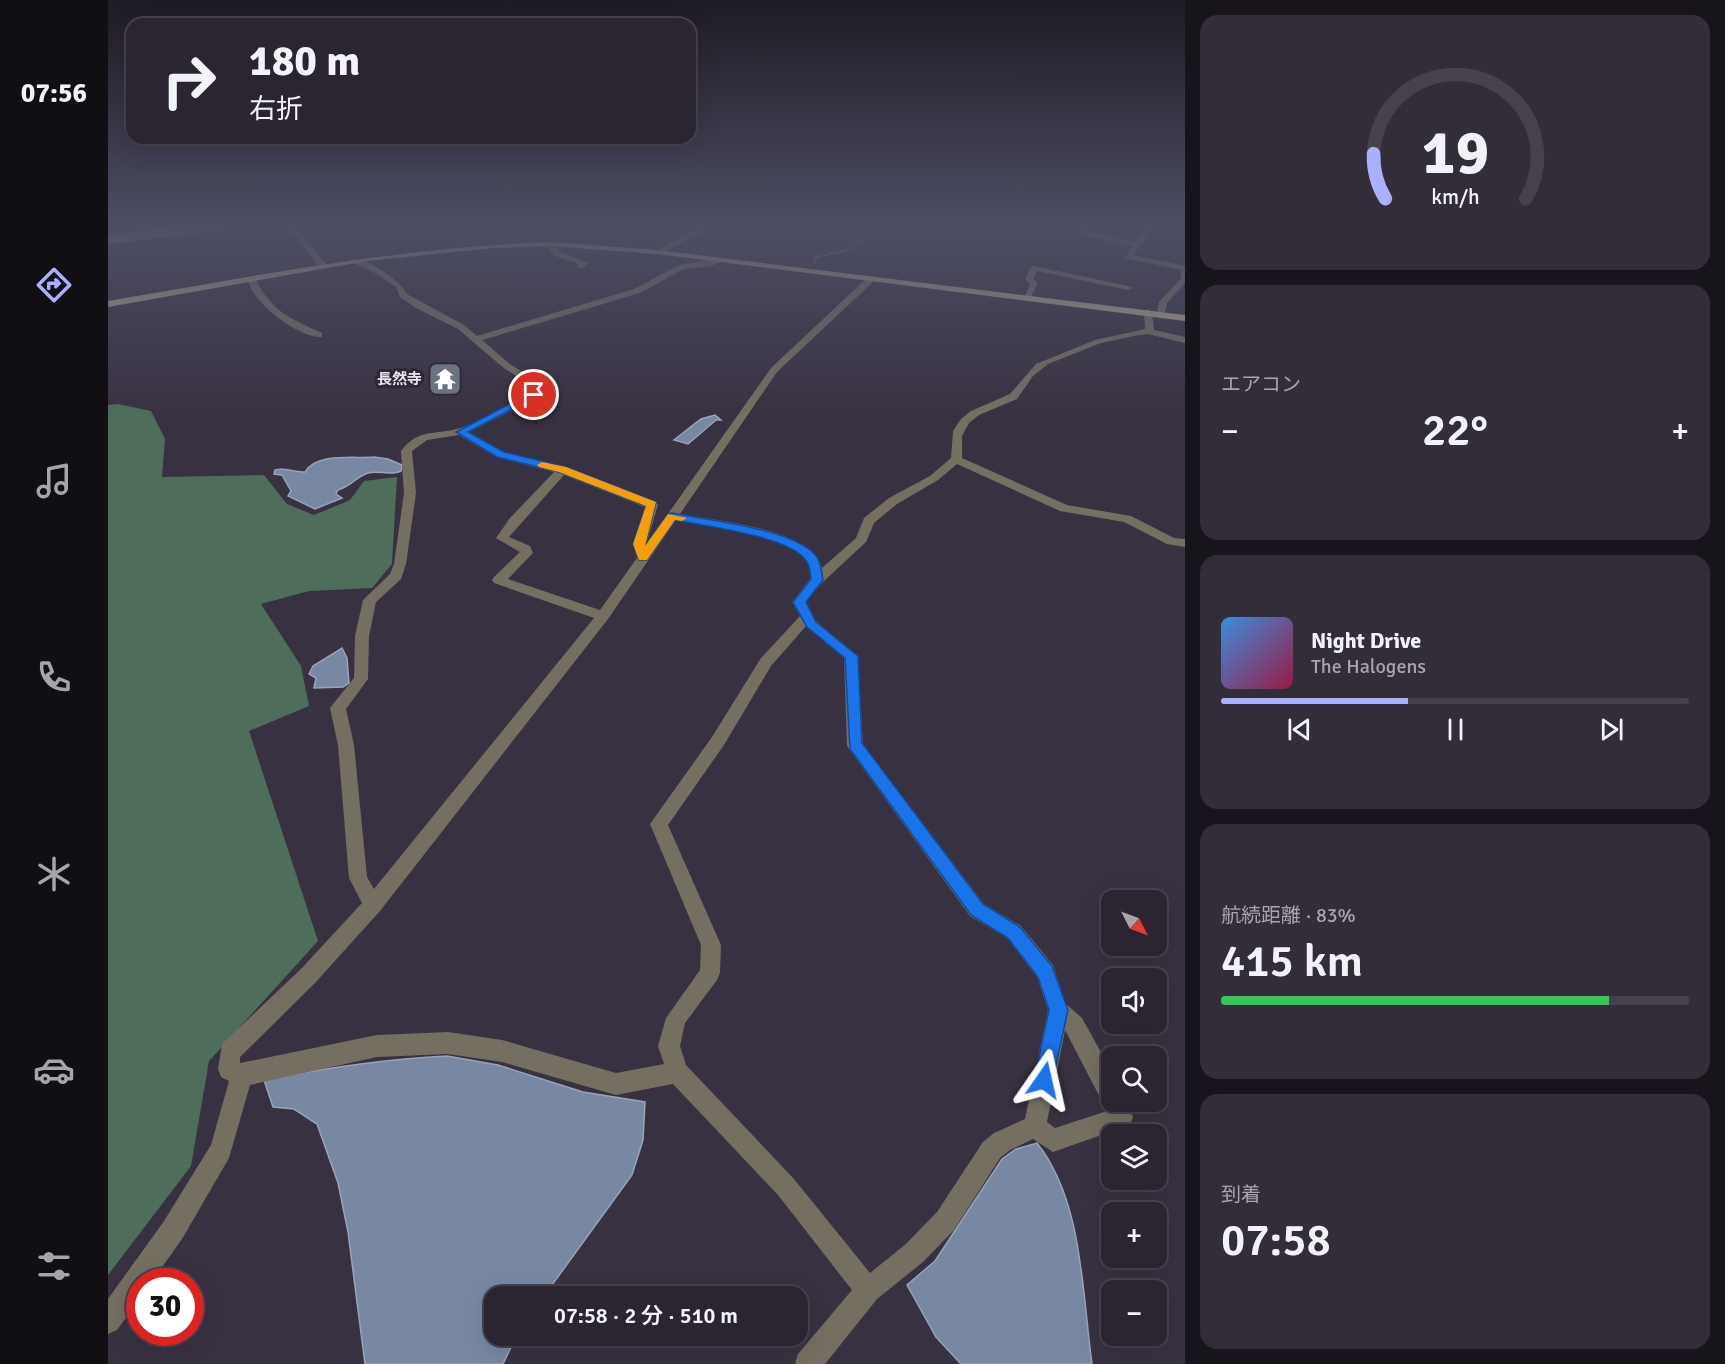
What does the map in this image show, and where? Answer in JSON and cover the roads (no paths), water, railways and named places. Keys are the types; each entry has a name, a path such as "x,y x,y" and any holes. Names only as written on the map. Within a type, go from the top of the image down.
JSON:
{"main road":[{"path":"108,304 196,289"},
{"path":"955,289 1185,318"}],"street":[{"path":"254,289 257,296 276,314 319,335"},
{"path":"373,905 358,878 346,745 338,708 361,680 362,636 370,600 396,576 400,564 411,484 411,466 406,451 411,444 426,435 461,432 534,395 541,388 508,367 477,339 445,317 419,306 402,295 400,289"},
{"path":"477,339 526,327 568,311 642,289"},
{"path":"677,1072 616,1084 502,1052 447,1043 377,1046 241,1076 229,1069 231,1052 309,976 373,905 603,615 774,370 861,289"},
{"path":"1027,297 1031,289"},
{"path":"1161,314 1163,302 1175,289"},
{"path":"1148,312 1151,328 1148,331"},
{"path":"956,459 955,445 965,421 978,411 1010,399 1031,372 1050,357 1082,348 1101,338 1148,331 1185,340"},
{"path":"461,432 500,454 562,470 652,505 639,544 643,558"},
{"path":"956,459 1064,508 1126,519 1170,541 1185,543"},
{"path":"956,459 934,478 893,501 868,521 862,539 817,580 799,602 811,624 851,656 855,745 977,910 1014,932 1046,972 1058,1010 1035,1127"},
{"path":"562,470 514,521 502,538 526,549 527,553 499,580 603,615"},
{"path":"672,516 759,534 783,542 807,553 815,564 817,580"},
{"path":"807,616 766,662 718,741 659,824 711,945 711,973 676,1018 669,1046 677,1072 786,1187 868,1290"},
{"path":"1058,1010 1075,1025 1101,1075"},
{"path":"108,1321 173,1230 221,1150 241,1076"},
{"path":"1035,1127 1053,1140 1122,1117 1120,1112"},
{"path":"808,1364 868,1290 905,1264 955,1209 987,1153 1011,1134 1035,1127"}],"water":[{"path":"715,415 721,420 716,420 688,444 674,440 701,419"},
{"path":"374,457 388,459 402,465 401,471 368,473 338,490 336,494 342,498 315,509 288,496 291,491 282,475 274,474 275,470 279,469 305,472 310,466 327,459"},
{"path":"342,648 347,658 349,683 343,687 314,688 316,678 309,674 313,666"},
{"path":"447,1056 498,1065 583,1092 645,1102 643,1140 632,1175 551,1286 484,1286 484,1346 512,1346 503,1364 365,1364 348,1232 338,1183 317,1124 294,1109 273,1107 264,1080 400,1059"},
{"path":"1037,1143 1052,1166 1064,1192 1072,1219 1078,1248 1092,1364 961,1364 936,1337 907,1285 935,1261 1002,1159 1016,1149"}],"place":[{"name":"長然寺","path":"445,379"}]}
